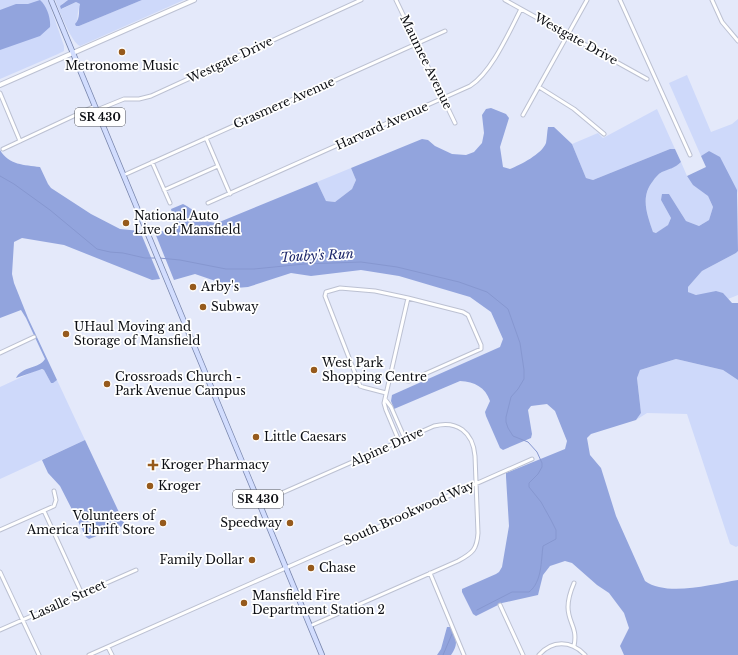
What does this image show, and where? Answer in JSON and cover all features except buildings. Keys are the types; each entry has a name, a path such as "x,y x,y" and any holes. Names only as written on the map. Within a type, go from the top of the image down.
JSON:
{"main road":[{"name":"SR 430","path":"51,0 322,655"},
{"path":"0,85 194,0"}],"street":[{"name":"Westgate Drive","path":"3,149 96,108 124,99 139,99 151,96 362,0"},
{"name":"Maumee Avenue","path":"396,0 455,124"},
{"name":"Westgate Drive","path":"505,0 647,79"},
{"path":"523,115 587,0"},
{"path":"620,0 690,155"},
{"path":"712,0 722,22 738,41"},
{"name":"Harvard Avenue","path":"208,203 470,86 482,76 490,66 521,9"},
{"name":"Grasmere Avenue","path":"124,175 417,44 445,30"},
{"path":"539,87 574,110 604,134"},
{"path":"0,93 20,141"},
{"path":"206,138 230,194"},
{"path":"152,162 170,203"},
{"path":"164,190 218,166"},
{"path":"386,393 360,386 325,294 340,288 374,291 466,313 482,348 409,381 405,382 389,378"},
{"path":"399,441 384,403 408,298"},
{"path":"0,353 34,337"},
{"path":"385,399 390,406 405,438"},
{"name":"Alpine Drive","path":"260,503 405,438 438,425 452,425 460,428 469,437 475,450 478,532 475,548 470,554 310,626"},
{"name":"South Brookwood Way","path":"89,655 532,459"},
{"path":"0,530 44,512 54,506 56,502 54,491"},
{"path":"44,512 82,594"},
{"name":"Lasalle Street","path":"0,630 136,570"},
{"path":"0,572 39,655"},
{"path":"430,573 464,655"},
{"path":"574,583 568,606 569,615 576,635 574,646"},
{"path":"500,605 523,655"},
{"path":"539,655 549,646 562,643 574,646 584,655"},
{"path":"108,647 112,655"}],"shaded area":[{"path":"0,0 48,0 64,46 64,51 0,79"},
{"path":"40,0 48,13 50,27 40,36 0,50 0,10 16,4 28,4"},
{"path":"55,0 68,0 62,4 62,9 76,2 80,4 77,18 79,26 142,0 184,0 80,46 69,32"},
{"path":"68,0 142,0 76,26 75,24 79,17 80,4 76,2 61,9 60,6"},
{"path":"687,75 711,132 732,124 738,119 738,194 737,190 709,151 701,156 669,83"},
{"path":"491,108 506,114 509,118 500,147 503,167 510,169 525,162 544,147 548,127 554,127 572,144 586,178 593,180 670,149 675,149 681,162 658,175 649,187 647,193 647,212 653,232 656,233 668,225 671,218 661,200 662,194 669,194 686,221 699,226 709,220 713,207 708,196 693,185 687,176 706,167 701,156 709,151 720,157 737,190 738,251 702,271 688,287 688,292 696,295 716,291 723,293 732,303 738,303 738,380 723,370 676,359 640,370 637,378 641,413 636,420 591,434 587,438 590,455 601,468 616,516 645,581 654,586 678,589 738,580 738,655 624,655 620,646 629,628 624,613 609,593 597,585 572,563 565,561 550,566 543,575 538,595 502,603 476,616 473,614 462,592 462,589 496,574 502,567 509,526 506,473 565,449 567,441 555,411 547,404 531,406 528,410 532,434 531,438 503,450 500,448 486,416 485,412 490,401 488,396 479,386 460,381 394,409 391,401 392,395 500,347 503,339 491,312 470,297 399,276 361,270 311,276 291,273 248,287 236,288 195,274 174,280 155,233 171,228 174,221 171,209 183,204 188,206 203,218 217,223 317,182 326,201 335,202 352,189 356,180 351,168 422,139 428,140 435,146 452,154 466,155 474,152 482,143 484,133 482,115 486,109"},
{"path":"657,109 675,149 670,149 593,180 586,178 572,144 598,133 603,138"},
{"path":"0,150 8,159 12,161 23,165 40,167 51,188 91,214 120,229 140,231 160,279 152,280 64,245 22,238 14,242 12,274 14,283 28,318 57,380 53,383 51,383 42,369 16,378 22,371 39,364 45,359 21,310 0,318"},
{"path":"681,162 687,176 693,184 708,196 713,207 709,220 699,226 686,221 669,194 661,200 671,218 668,225 657,233 653,232 646,206 649,187 659,174"},
{"path":"351,168 356,180 352,189 335,202 326,201 317,182"},
{"path":"738,251 738,295 728,299 721,293 717,292 698,295 688,292 688,287 702,271"},
{"path":"676,359 723,370 738,380 738,546 736,547 730,544 687,414 647,413 636,420 641,413 637,378 640,370"},
{"path":"39,369 44,370 51,383 57,380 85,440 0,479 0,387"},
{"path":"85,440 125,525 89,539 86,537 60,486 48,473 42,460"},
{"path":"447,627 451,627 453,631 456,641 455,647 451,655 437,655 441,649"}],"waterway":[{"name":"Touby's Run","path":"0,176 14,184 50,210 97,249 145,258 156,258"},
{"name":"Touby's Run","path":"159,258 180,260 226,269 254,269 304,264 361,262 397,267 459,282 487,292 508,309 520,343 524,379 511,397 506,422 513,436 528,442 537,452 542,463 542,467 538,474 529,483 529,487 541,502 551,520 556,530 556,539 543,546 539,577 529,592 512,592 477,610"},
{"path":"443,655 452,634"}],"place":[{"name":"Metronome Music","path":"122,52"},
{"name":"National Auto Live of Mansfield","path":"126,223"},
{"name":"Arby's","path":"193,287"},
{"name":"Subway","path":"203,307"},
{"name":"UHaul Moving and Storage of Mansfield","path":"66,334"},
{"name":"West Park Shopping Centre","path":"314,370"},
{"name":"Crossroads Church - Park Avenue Campus","path":"107,384"},
{"name":"Little Caesars","path":"256,437"},
{"name":"Kroger Pharmacy","path":"153,465"},
{"name":"Kroger","path":"150,486"},
{"name":"Volunteers of America Thrift Store","path":"163,523"},
{"name":"Speedway","path":"290,523"},
{"name":"Family Dollar","path":"252,560"},
{"name":"Chase","path":"311,568"},
{"name":"Mansfield Fire Department Station 2","path":"244,603"}]}
